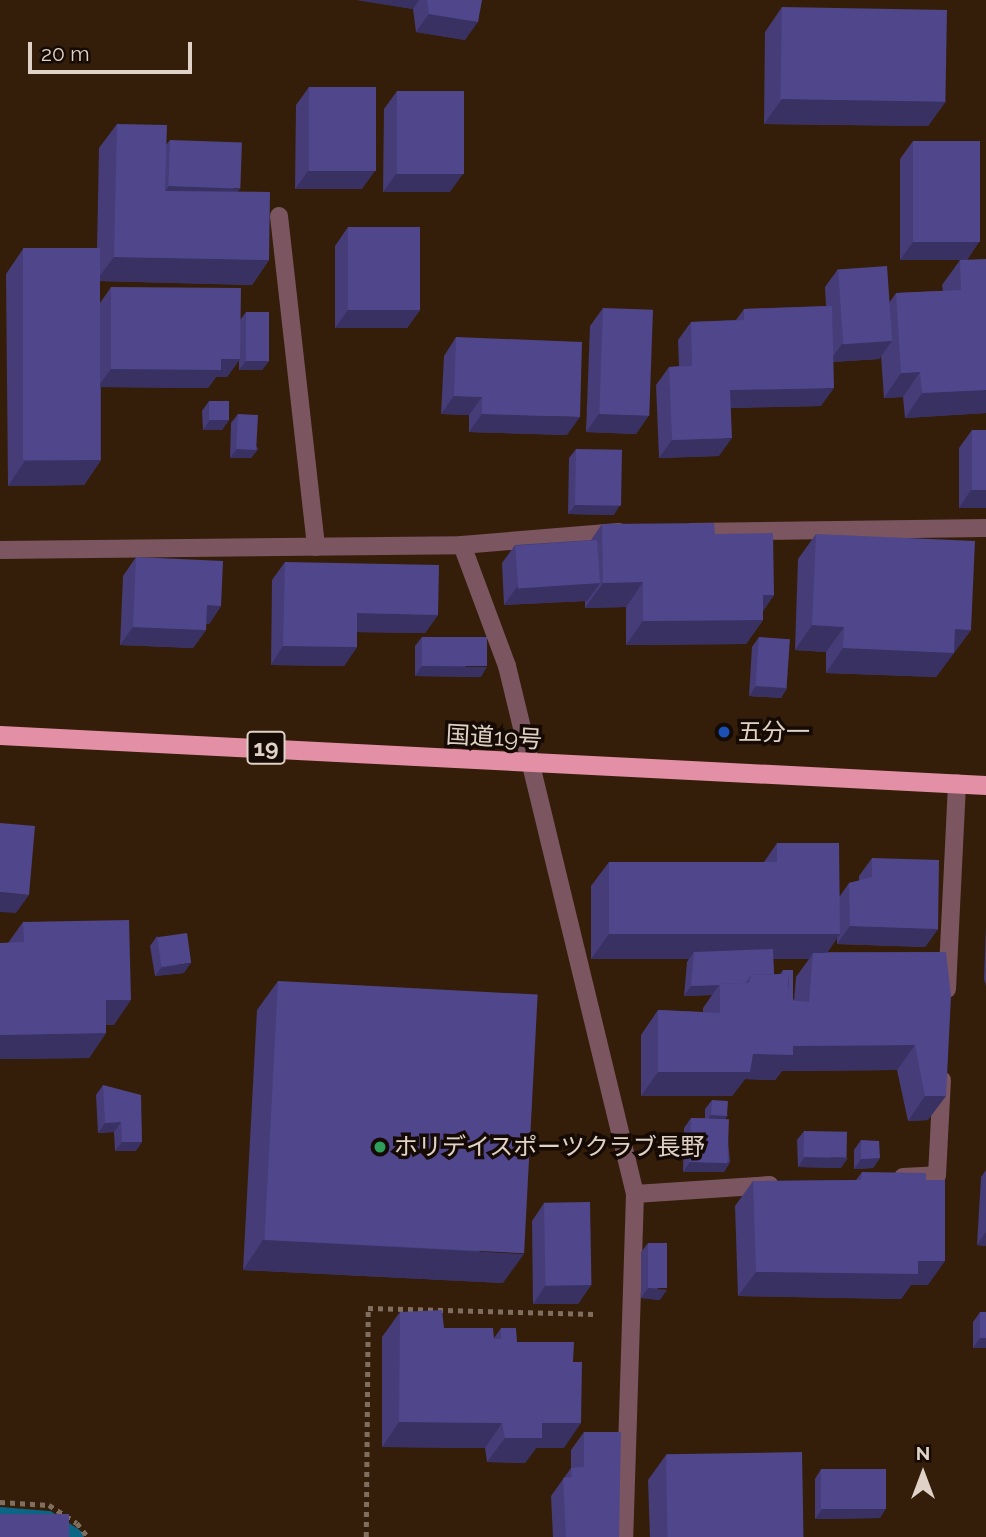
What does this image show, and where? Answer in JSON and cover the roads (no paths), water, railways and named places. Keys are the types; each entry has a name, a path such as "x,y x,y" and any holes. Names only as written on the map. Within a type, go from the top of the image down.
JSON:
{"highway":[{"name":"国道19号","path":"0,736 532,765 986,785"}],"street":[{"path":"279,216 316,547"},
{"path":"667,532 986,528"},
{"path":"0,550 462,545 640,532"},
{"path":"462,545 507,666 635,1194 624,1537"},
{"path":"945,1013 957,783"},
{"path":"882,1179 937,1175 943,1067"},
{"path":"635,1194 786,1184"}],"waterway":[{"path":"0,1515 48,1519 76,1537"}],"place":[{"name":"五分一","path":"724,732"},
{"name":"ホリデイスポーツクラブ長野","path":"380,1147"}]}
